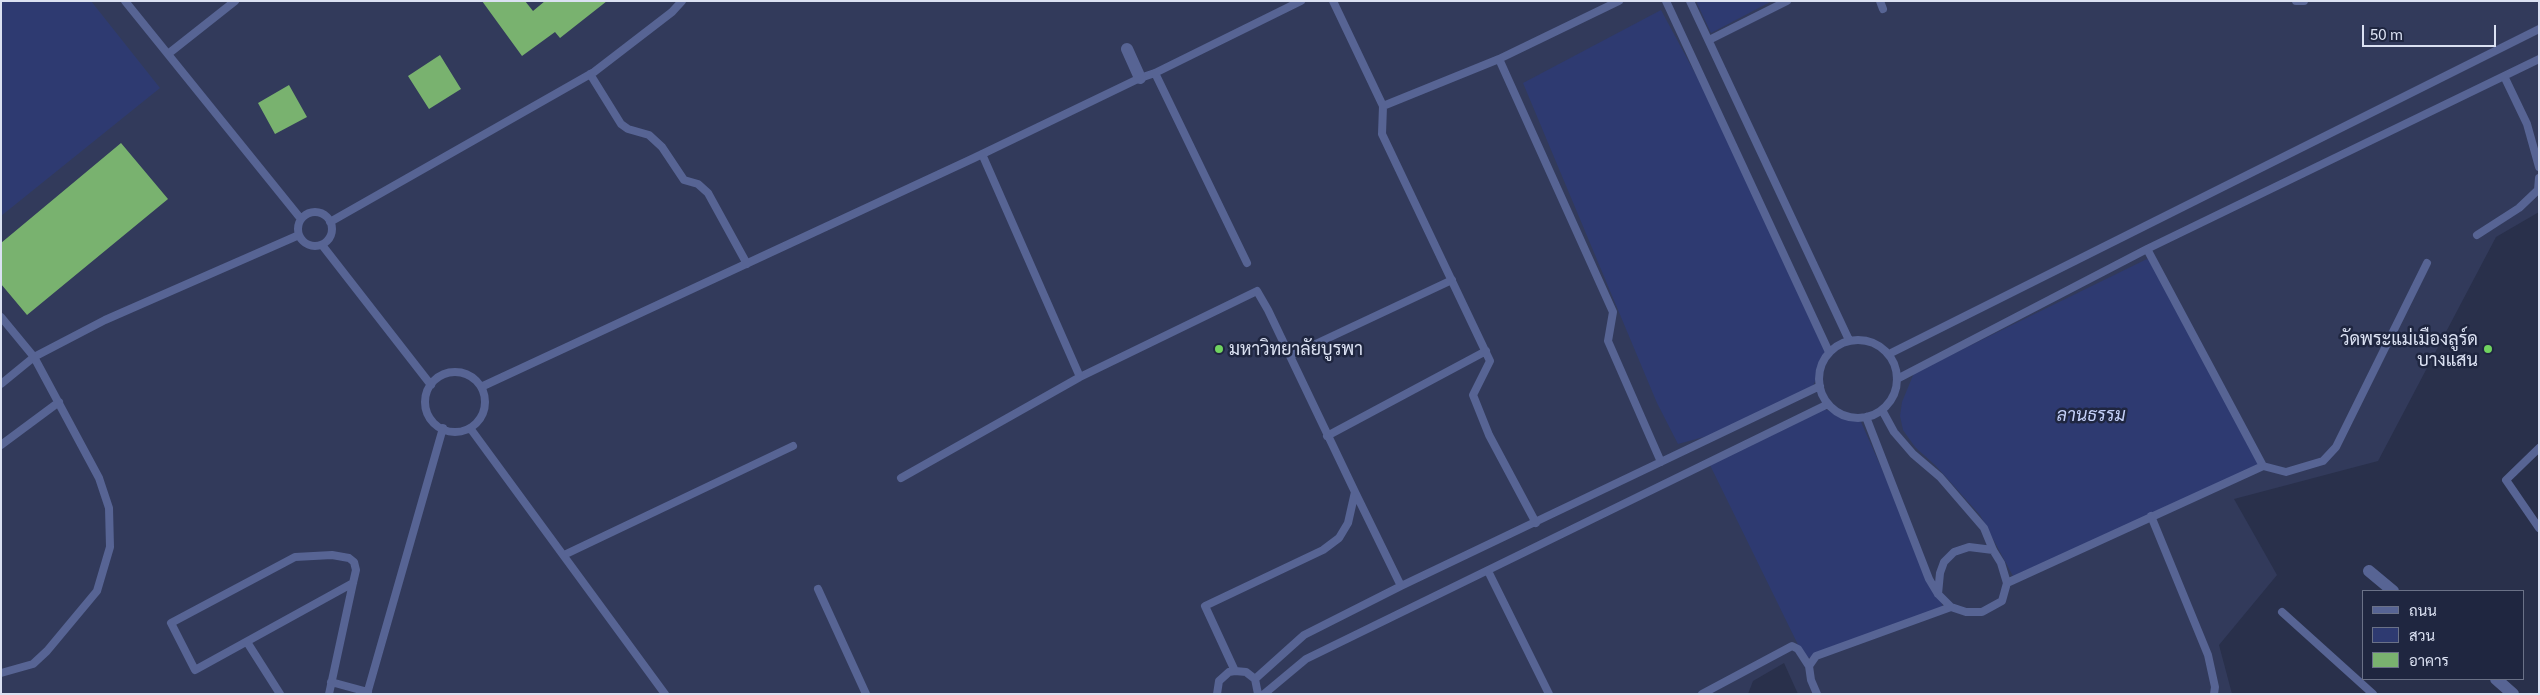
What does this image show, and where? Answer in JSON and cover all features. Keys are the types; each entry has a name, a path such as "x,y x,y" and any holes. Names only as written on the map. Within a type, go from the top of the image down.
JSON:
{"street":[{"path":"1127,49 1140,78"},
{"path":"2369,571 2392,590"},
{"path":"2497,680 2513,694"}],"lane":[{"path":"125,1 302,219"},
{"path":"168,54 235,1"},
{"path":"330,222 590,74 672,12 682,1"},
{"path":"481,387 982,154 1140,78 1155,73 1301,1"},
{"path":"1333,1 1383,106 1382,134 1490,361 1473,395 1489,435 1536,523"},
{"path":"1383,106 1499,59 1618,1"},
{"path":"1666,1 1829,352"},
{"path":"1690,1 1849,340"},
{"path":"1709,40 1787,1"},
{"path":"2296,1 2304,1"},
{"path":"1889,354 2539,29"},
{"path":"1499,59 1613,312 1608,341 1661,462"},
{"path":"1897,379 2147,249 2539,59"},
{"path":"1155,73 1247,263"},
{"path":"590,74 621,124 628,129 650,134 662,147 684,180 698,184 708,194 747,264"},
{"path":"2504,76 2527,124 2539,167"},
{"path":"982,154 1080,377"},
{"path":"2476,235 2519,208 2538,190 2539,178"},
{"path":"323,214 330,222 331,236 322,245 307,244 299,235 298,230 302,219 306,215 323,214"},
{"path":"1,384 34,357 105,320 299,235"},
{"path":"322,245 431,385"},
{"path":"2147,249 2263,466"},
{"path":"2007,583 2263,466 2286,472 2306,468 2322,461 2336,448 2428,263"},
{"path":"1290,356 1452,280"},
{"path":"901,478 1080,377 1257,291 1401,586"},
{"path":"1,317 34,357 100,478 109,508 110,547 97,591 47,651 33,664 1,673"},
{"path":"1849,340 1871,341 1889,354 1895,366 1896,390 1882,410 1866,417 1844,415 1828,404 1820,386 1822,363 1829,352 1849,340"},
{"path":"1327,436 1486,351"},
{"path":"454,372 466,374 475,379 481,387 485,404 482,414 470,428 459,432 442,428 430,418 426,408 426,394 431,385 445,374 454,372"},
{"path":"1255,679 1304,635 1401,586 1820,386"},
{"path":"1,445 59,402"},
{"path":"1264,694 1306,659 1828,404"},
{"path":"1866,417 1904,519 1916,542 1929,579 1938,594 1951,607 1966,612 1982,612 2002,600 2007,583 2001,562 1992,550 1984,528 1940,477 1913,454 1894,432 1882,410"},
{"path":"331,682 368,693 442,428"},
{"path":"470,428 665,694"},
{"path":"564,555 793,446"},
{"path":"2539,448 2506,480 2539,528"},
{"path":"1235,671 1205,606 1323,550 1339,538 1348,523 1355,492"},
{"path":"2151,516 2208,655 2215,687 2214,694"},
{"path":"1938,594 1940,574 1944,562 1954,552 1969,547 1992,550"},
{"path":"329,694 356,570 354,562 349,558 332,555 295,557 171,623 195,670 353,583"},
{"path":"1488,571 1549,694"},
{"path":"818,589 866,694"},
{"path":"1809,666 1816,656 1951,607"},
{"path":"2282,612 2374,694"},
{"path":"247,642 280,694"},
{"path":"1702,694 1792,646 1798,649 1809,666 1811,680 1817,694"},
{"path":"1217,694 1220,681 1229,672 1235,671 1246,672 1255,679 1258,694"}],"shaded area":[{"name":"มหาวิทยาลัยบูรพา","path":"1,1 2539,1 2539,212 2496,237 2378,461 2234,499 2277,575 2219,645 2232,694 1798,694 1784,663 1753,681 1748,694 1,694"}],"green space":[{"path":"1,1 91,1 160,88 1,216"},
{"path":"1696,1 1772,1 1711,33"},
{"path":"1661,10 1724,127 1829,352 1811,390 1726,431 1678,444 1657,403 1523,83"},
{"name":"ลานธรรม","path":"2151,257 2263,466 2013,576 1980,515 1935,465 1915,447 1903,430 1900,416 1902,402 1914,373"},
{"path":"1821,408 1861,422 1944,609 1805,659 1709,463"}],"building":[{"path":"482,1 525,1 533,11 545,1 607,1 560,38 555,32 522,56"},
{"path":"440,55 461,89 429,109 408,76"},
{"path":"289,85 307,117 275,134 258,103"},
{"path":"121,143 168,199 27,315 1,284 1,243"}],"place":[{"name":"มหาวิทยาลัยบูรพา","path":"1219,349"},
{"name":"วัดพระแม่เมืองลูร์ด บางแสน","path":"2488,349"}]}
